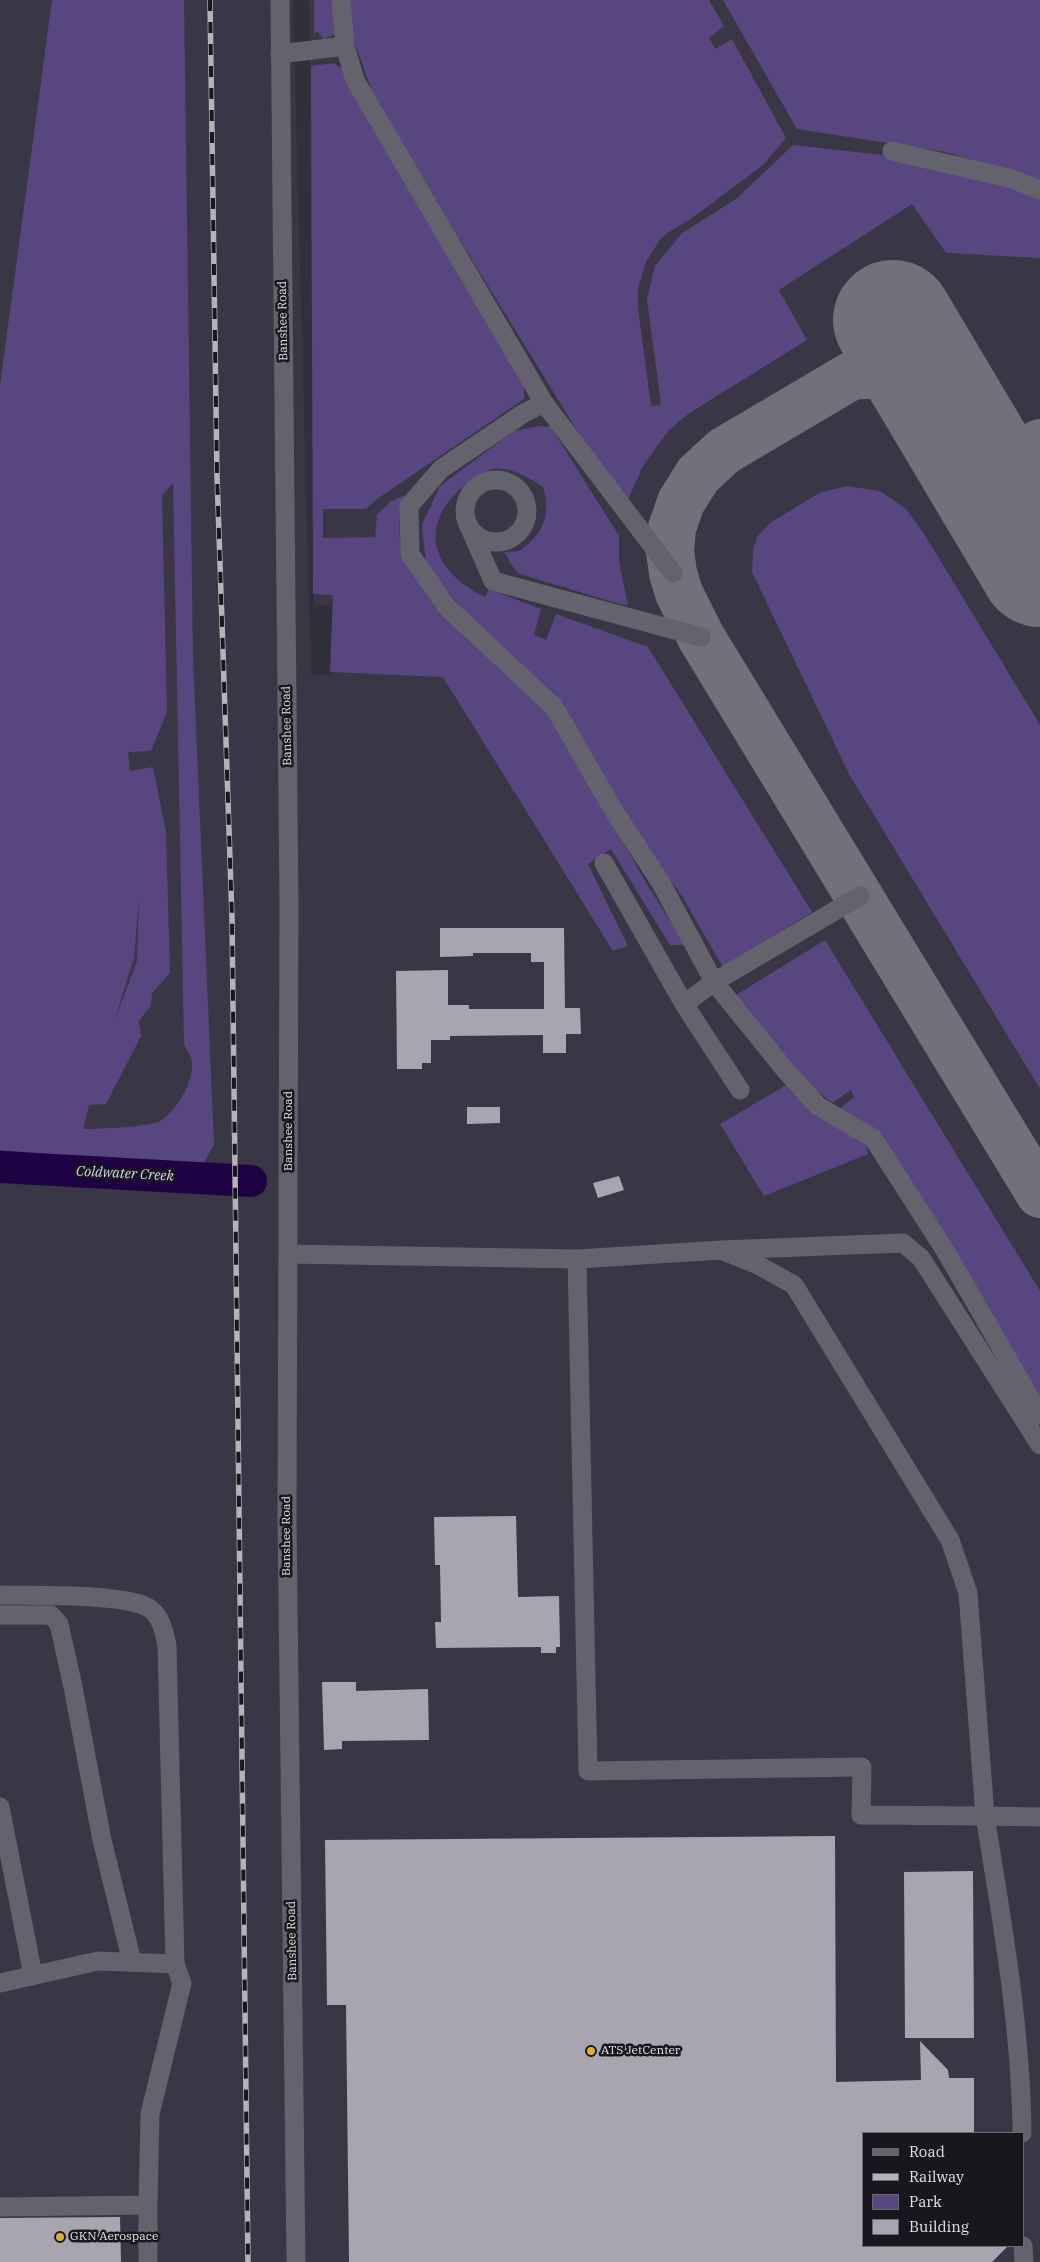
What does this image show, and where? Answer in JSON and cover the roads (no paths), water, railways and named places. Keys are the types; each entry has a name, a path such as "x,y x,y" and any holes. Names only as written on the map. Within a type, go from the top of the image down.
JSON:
{"street":[{"name":"Banshee Road","path":"280,0 290,902 287,1518 296,2262"},
{"path":"341,0 345,46 355,80 544,403 673,573"},
{"path":"280,54 345,46"},
{"path":"892,151 1009,178 1040,190"},
{"path":"544,403 524,413 442,469 409,506 410,554 447,608 554,707 614,811 661,884 714,982 786,1071 818,1106 873,1138 946,1252 1040,1415"},
{"path":"469,526 493,581 702,637"},
{"path":"604,863 684,1004 740,1090"},
{"path":"684,1004 714,982 860,896"},
{"path":"288,1254 577,1259 721,1250 903,1243 922,1258 1040,1446"},
{"path":"721,1250 758,1265 794,1285 950,1540 968,1593 985,1816 1008,1953 1022,2097 1022,2132"},
{"path":"577,1259 588,1771 862,1768 861,1815 1040,1817"},
{"path":"0,1595 106,1598 131,1602 149,1608 163,1626 167,1646 175,1964 182,1982 150,2114 148,2262"},
{"path":"0,1615 51,1615 58,1624 73,1687 102,1840 132,1962"},
{"path":"0,1807 33,1975"},
{"path":"0,1982 98,1961 175,1964"},
{"path":"0,2207 148,2205"},
{"path":"1023,2247 1024,2262"}],"waterway":[{"name":"Coldwater Creek","path":"0,1167 251,1181"}],"railway":[{"path":"210,0 217,475 232,919 248,2262"}],"place":[{"name":"ATS JetCenter","path":"591,2051"},
{"name":"GKN Aerospace","path":"60,2237"}]}
